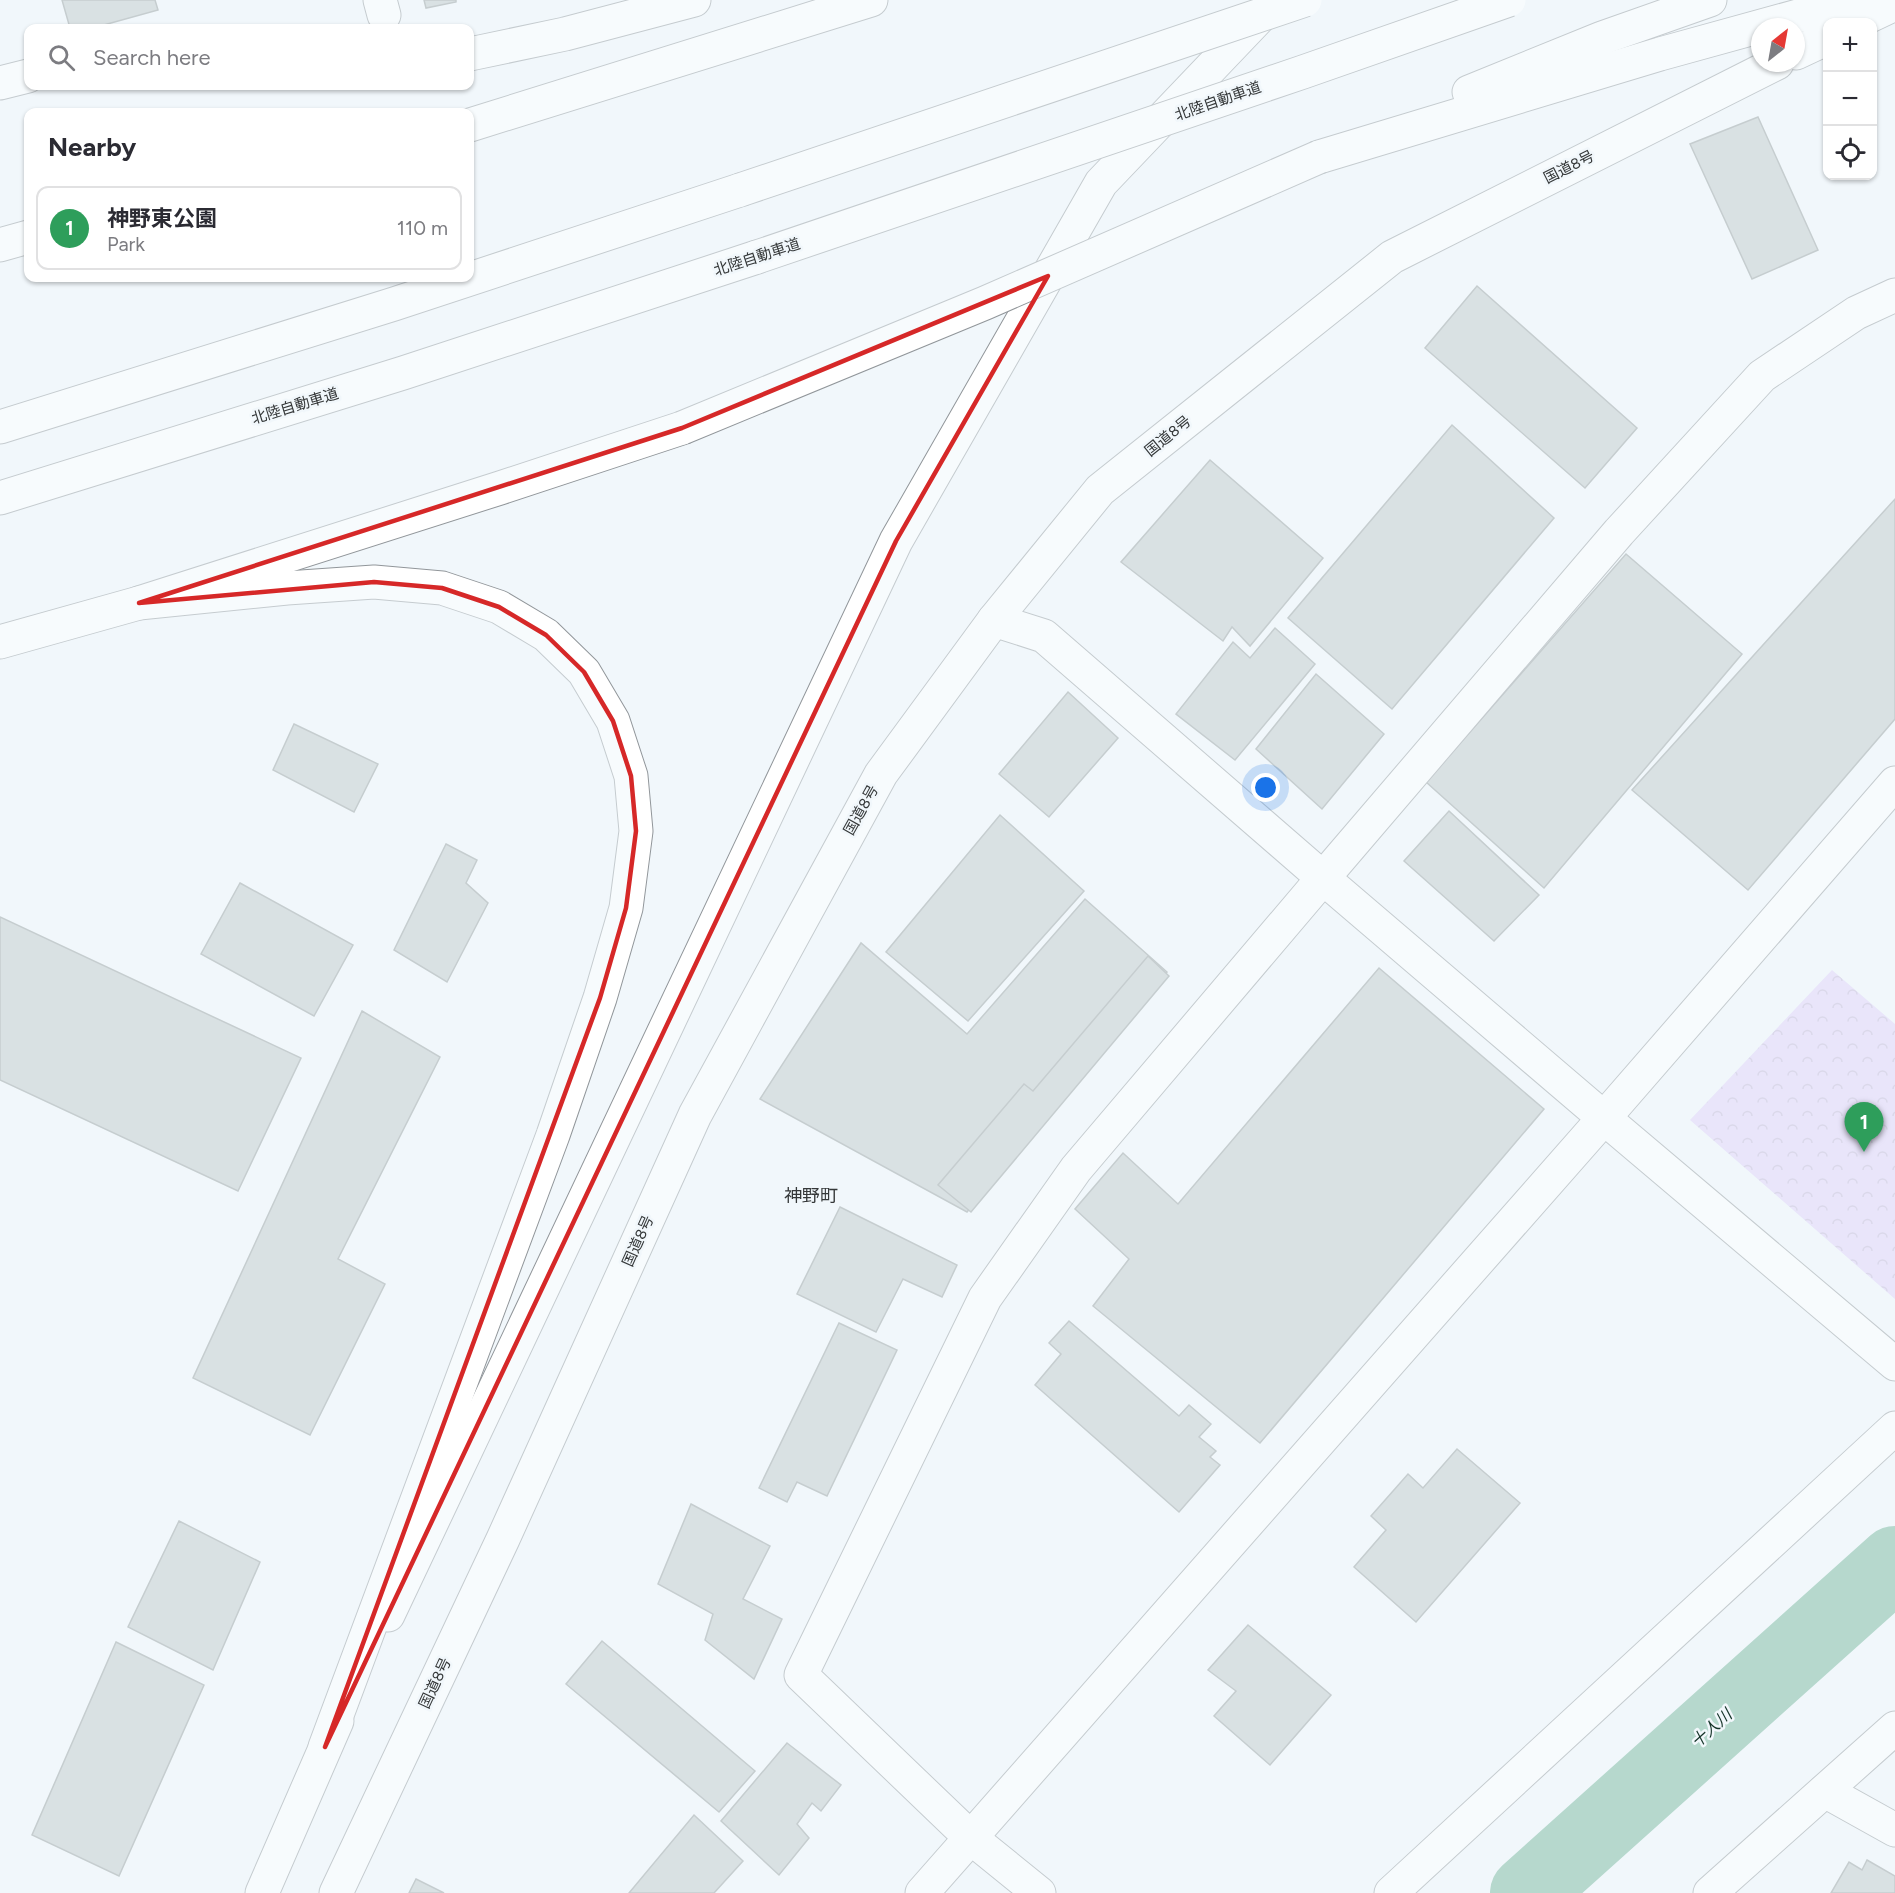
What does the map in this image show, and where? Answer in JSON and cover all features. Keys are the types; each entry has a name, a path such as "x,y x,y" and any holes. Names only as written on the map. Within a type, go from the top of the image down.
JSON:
{"main road":[{"path":"474,53 565,34 694,0"},
{"path":"474,124 871,0"},
{"path":"262,1893 325,1747 896,541 1101,183 1275,0"},
{"path":"474,278 1305,0"},
{"name":"北陸自動車道","path":"0,498 404,373 756,257 1509,0"},
{"path":"0,642 139,603 682,428 985,303 1501,78 1602,38 1710,0"},
{"path":"1319,157 1649,57 1856,0"},
{"path":"1865,18 1895,4"},
{"path":"1805,49 1823,40"},
{"name":"国道8号","path":"336,1893 503,1539 695,1115 880,774 994,620 1100,490 1392,256 1759,72"},
{"path":"0,83 24,77"},
{"path":"0,245 24,238"},
{"path":"0,427 461,282"},
{"path":"1040,1893 970,1838 801,1675 985,1298 1076,1169 1620,532 1762,376 1856,313 1895,295"},
{"path":"139,603 374,582 442,588 499,607 546,635 584,672 613,721 631,776 636,831 626,908 600,998 553,1134 325,1747"},
{"path":"994,620 1044,636 1323,878 1895,1364"},
{"path":"922,1893 1604,1118 1895,783"},
{"path":"1391,1893 1895,1428"},
{"path":"1710,1893 1895,1728"},
{"path":"1825,1791 1895,1830"}],"highlighted area":[{"path":"1048,276 896,541 325,1747 600,998 626,908 636,831 631,776 613,721 584,672 546,635 499,607 442,588 374,582 139,603 682,428"}],"green space":[{"path":"1832,970 1895,1024 1895,1299 1690,1120"}],"building":[{"path":"62,0 155,0 158,10 107,24 69,24"},
{"path":"424,0 456,0 456,2 426,8"},
{"path":"1758,117 1818,250 1752,279 1690,144"},
{"path":"1477,286 1637,428 1585,488 1425,348"},
{"path":"1452,425 1554,518 1392,709 1288,618"},
{"path":"1210,460 1323,558 1250,646 1232,627 1223,641 1121,562"},
{"path":"1895,499 1895,719 1748,890 1632,790"},
{"path":"1626,554 1742,654 1544,888 1426,782"},
{"path":"1275,628 1315,664 1235,760 1176,714 1233,642 1250,658"},
{"path":"1316,674 1384,734 1322,809 1256,749"},
{"path":"1068,692 1118,738 1049,817 999,774"},
{"path":"294,724 378,764 354,812 273,770"},
{"path":"1449,811 1539,895 1494,941 1404,861"},
{"path":"1000,815 1084,891 968,1021 886,952"},
{"path":"446,844 477,860 466,883 488,903 447,982 394,950"},
{"path":"240,883 353,945 314,1016 201,954"},
{"path":"1085,899 1167,972 967,1212 760,1099 861,943 967,1034"},
{"path":"0,917 301,1058 238,1191 0,1080"},
{"path":"1148,956 1169,976 971,1212 938,1185 1024,1084 1033,1091"},
{"path":"1379,968 1544,1109 1260,1443 1093,1306 1129,1259 1075,1209 1123,1153 1178,1204"},
{"path":"362,1011 440,1057 338,1259 385,1284 310,1435 193,1378"},
{"path":"840,1207 957,1265 942,1297 903,1279 876,1332 797,1294"},
{"path":"1069,1321 1179,1416 1189,1405 1211,1424 1199,1437 1216,1451 1210,1457 1220,1465 1179,1512 1035,1385 1061,1354 1049,1343"},
{"path":"839,1323 897,1350 827,1496 797,1482 787,1502 759,1488"},
{"path":"1457,1449 1520,1503 1416,1622 1354,1567 1386,1530 1371,1516 1408,1474 1423,1488"},
{"path":"691,1504 770,1546 743,1599 782,1619 754,1679 705,1640 713,1614 658,1584"},
{"path":"179,1521 260,1562 213,1670 128,1627"},
{"path":"1248,1625 1331,1695 1270,1765 1214,1716 1236,1691 1208,1670"},
{"path":"602,1641 755,1771 719,1812 566,1684"},
{"path":"116,1642 204,1685 119,1876 32,1835"},
{"path":"787,1743 841,1785 821,1811 812,1803 797,1824 809,1838 779,1875 721,1821"},
{"path":"694,1815 743,1861 714,1893 629,1893"},
{"path":"1867,1860 1895,1876 1895,1893 1831,1893 1849,1862 1862,1870"},
{"path":"416,1879 444,1893 409,1893"}],"waterway":[{"name":"十人川","path":"1527,1893 1895,1563"}],"place":[{"name":"神野東公園","path":"1864,1152"}],"district":[{"name":"神野町","path":"811,1196"}]}
